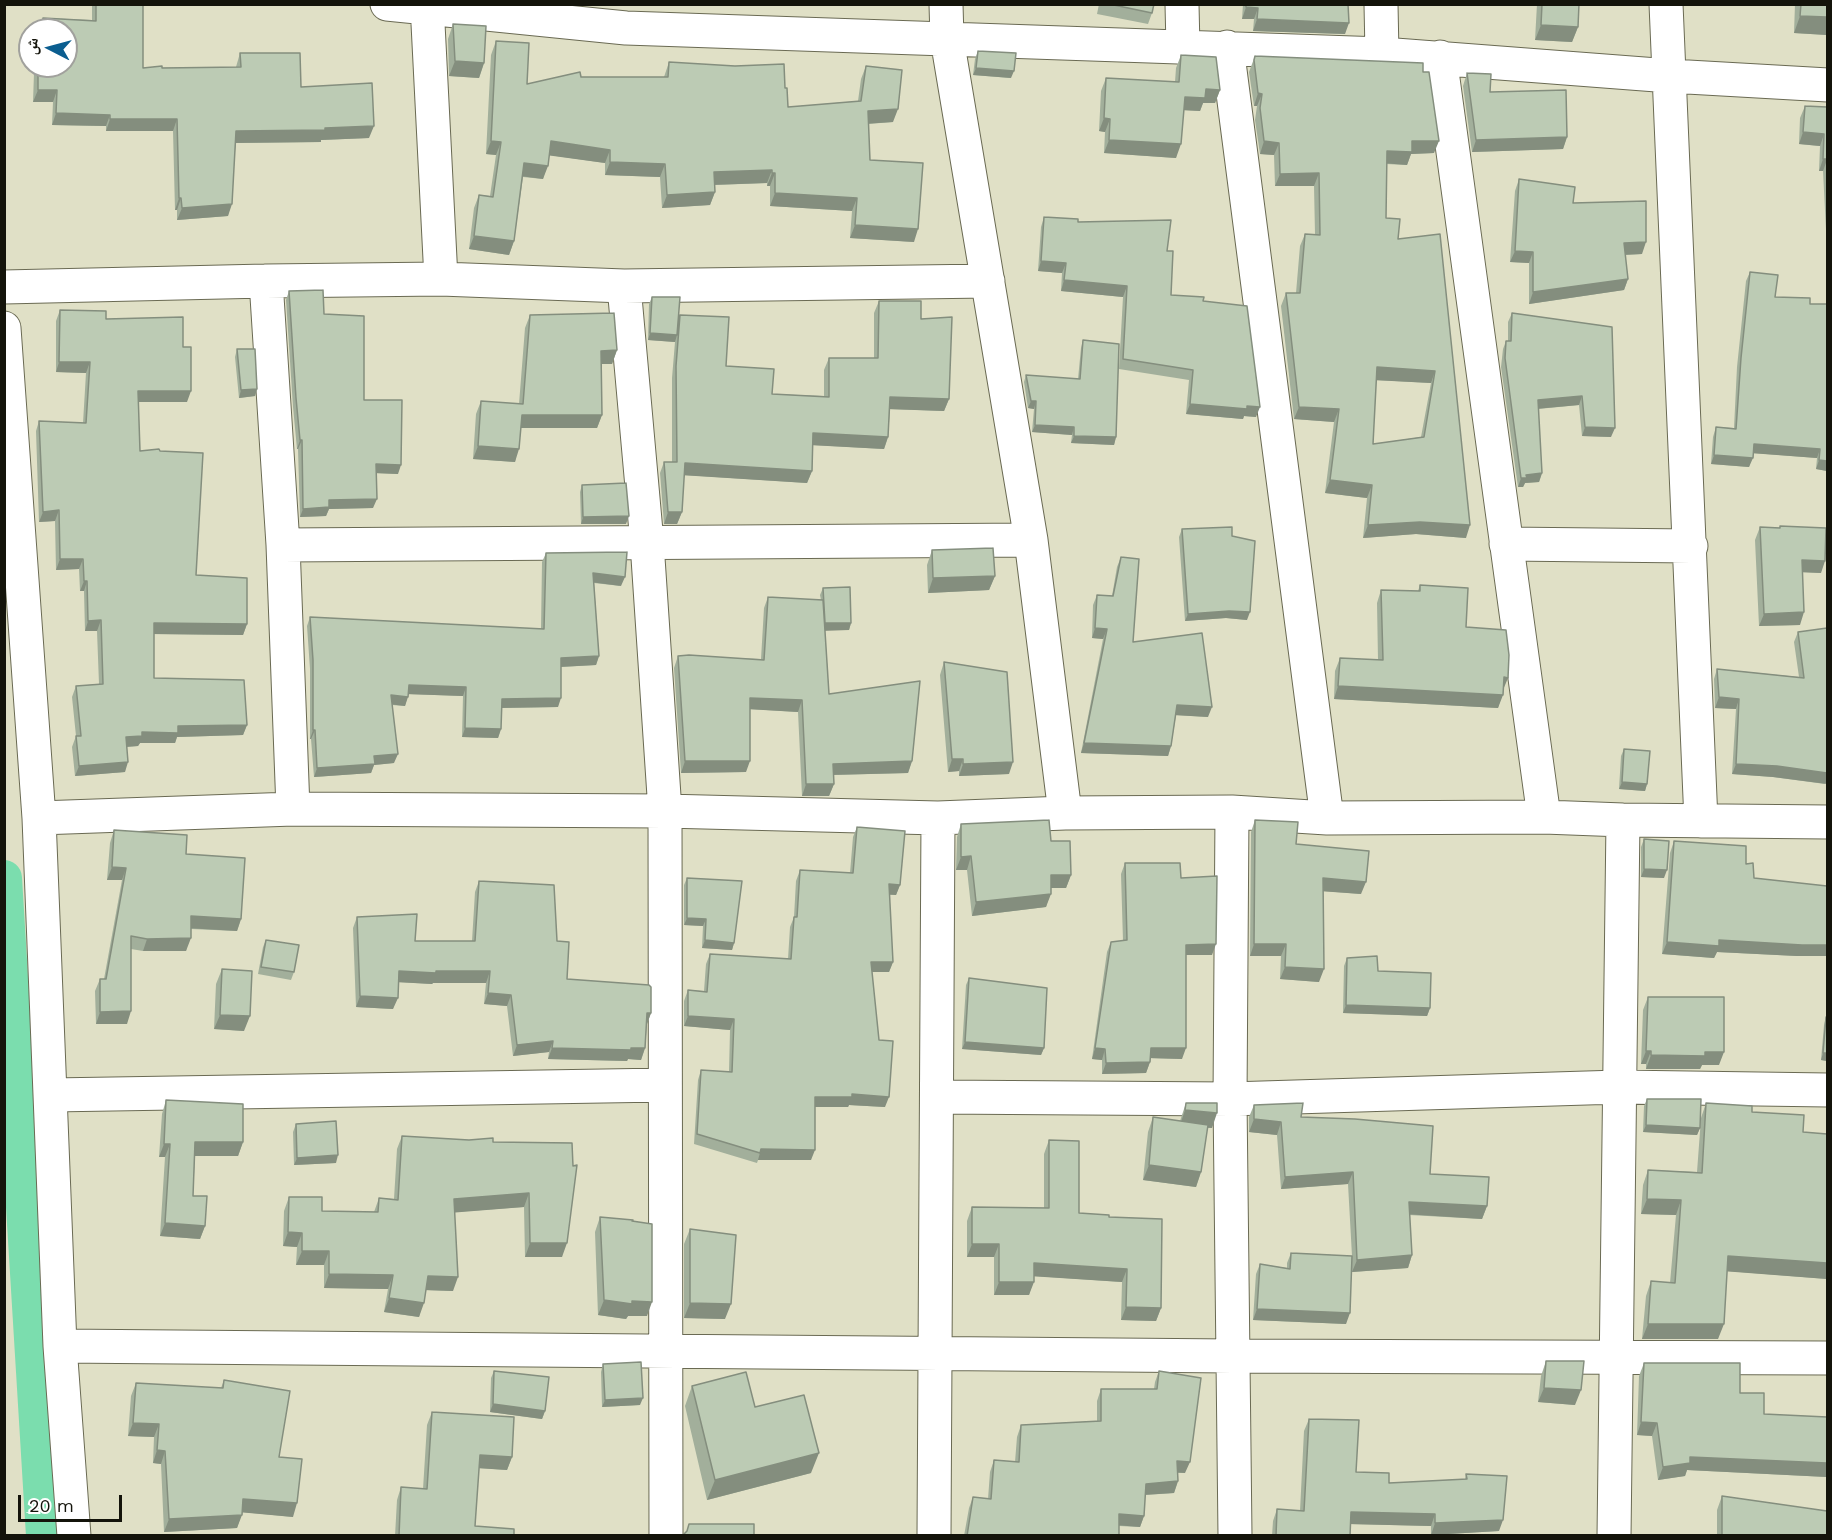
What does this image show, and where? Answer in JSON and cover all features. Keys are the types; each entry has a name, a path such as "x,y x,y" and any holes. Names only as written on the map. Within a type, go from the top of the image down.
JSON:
{"street":[{"path":"387,4 626,16 946,39 1183,48 1227,47 1440,57 1670,76 1827,85"},
{"path":"946,4 946,39 1031,540 1065,813"},
{"path":"1182,4 1183,48"},
{"path":"1381,4 1382,54"},
{"path":"1666,4 1701,821"},
{"path":"427,7 441,279"},
{"path":"1227,47 1327,818"},
{"path":"1440,57 1544,817"},
{"path":"4,287 266,280 441,279 624,286 988,281"},
{"path":"266,280 283,545 293,809"},
{"path":"624,286 647,543 665,811 666,1536"},
{"path":"4,328 39,818 60,1346 74,1536"},
{"path":"283,545 1031,540"},
{"path":"1506,544 1691,546"},
{"path":"39,818 293,809 665,811 938,818 1065,813 1232,812 1327,818 1544,817 1827,822"},
{"path":"1232,812 1230,1099 1235,1536"},
{"path":"934,1536 938,818"},
{"path":"1614,1536 1623,820"},
{"path":"51,1095 665,1085"},
{"path":"937,1097 1230,1099 1619,1087 1827,1090"},
{"path":"60,1346 1617,1359 1827,1358"}],"building":[{"path":"96,4 143,4 143,68 162,66 162,68 241,67 240,53 300,53 301,87 372,83 374,126 325,128 325,130 236,131 232,204 182,208 181,198 179,198 177,119 110,119 110,115 56,113 57,90 38,90 38,78 78,78 78,20 96,21"},
{"path":"1109,4 1154,4 1152,13"},
{"path":"1246,4 1348,4 1349,23 1257,19 1258,8 1246,7"},
{"path":"1542,4 1579,4 1578,27 1541,25"},
{"path":"1801,4 1827,4 1827,17 1800,16"},
{"path":"453,24 486,26 484,63 455,61"},
{"path":"496,41 529,43 527,84 580,72 581,77 668,77 669,62 735,66 784,64 788,107 861,101 866,66 902,70 898,109 868,111 870,160 923,163 918,229 855,225 857,198 775,193 775,173 772,173 772,170 714,172 715,192 667,195 665,164 610,162 610,150 551,141 548,166 524,163 514,241 474,236 479,195 493,197 501,142 491,141"},
{"path":"978,51 1016,53 1014,71 976,68"},
{"path":"1181,55 1216,57 1220,90 1206,89 1205,98 1185,97 1181,144 1109,140 1110,119 1104,118 1106,78 1179,82"},
{"path":"1255,56 1423,63 1423,72 1429,72 1439,141 1412,141 1412,152 1387,151 1386,218 1400,219 1398,239 1440,234 1470,525 1420,522 1368,525 1372,485 1330,480 1339,409 1299,407 1286,293 1300,293 1305,234 1320,235 1319,173 1280,174 1279,143 1264,141 1260,108 1262,94 1258,93","holes":["1377,367 1435,371 1424,437 1373,444"]},
{"path":"1467,73 1491,74 1490,92 1566,90 1567,137 1476,140"},
{"path":"1805,106 1827,107 1827,159 1823,159 1824,134 1803,132"},
{"path":"1519,179 1575,187 1573,203 1646,201 1646,242 1624,243 1628,279 1533,292 1533,252 1515,251"},
{"path":"1044,217 1078,219 1078,222 1171,220 1167,251 1173,251 1171,295 1204,297 1203,301 1247,306 1260,407 1247,406 1247,409 1190,404 1193,370 1123,359 1127,286 1064,280 1066,263 1041,261"},
{"path":"1750,272 1778,275 1775,297 1810,298 1810,304 1827,304 1827,461 1819,460 1820,449 1754,444 1753,458 1714,455 1716,427 1736,429"},
{"path":"323,290 324,314 364,316 364,400 402,400 401,465 376,464 377,499 329,500 329,507 303,509 302,440 300,440 296,398 289,291"},
{"path":"652,297 680,297 677,335 650,333"},
{"path":"879,301 921,301 921,319 952,317 949,399 890,397 888,437 813,433 812,471 685,463 682,512 668,512 664,462 677,462 676,366 680,315 729,317 726,366 774,369 772,394 829,397 829,358 878,358"},
{"path":"60,310 106,311 106,319 183,317 183,347 191,347 191,391 138,391 140,451 159,449 160,451 203,453 196,575 247,578 247,624 154,623 154,678 244,680 247,725 178,726 178,733 142,732 142,736 126,737 128,762 79,766 76,736 81,736 76,686 103,684 101,620 88,621 87,581 84,581 83,559 60,559 59,510 43,512 39,421 86,423 90,362 59,362"},
{"path":"614,313 617,350 601,351 602,415 522,415 519,449 478,446 481,401 523,404 530,315"},
{"path":"1512,313 1612,327 1615,428 1585,427 1582,396 1538,400 1542,473 1526,475 1527,478 1521,478 1505,358 1506,341 1511,341"},
{"path":"1083,340 1119,344 1116,437 1074,436 1074,427 1035,425 1036,401 1031,401 1026,375 1080,379"},
{"path":"237,349 255,349 257,389 241,390"},
{"path":"626,483 629,516 583,517 582,485"},
{"path":"1780,526 1826,528 1825,561 1802,560 1804,612 1764,614 1760,527 1780,528"},
{"path":"1232,527 1232,536 1255,541 1250,612 1188,614 1182,529"},
{"path":"993,548 995,576 933,578 932,550"},
{"path":"627,552 625,577 593,573 599,656 561,658 561,698 502,699 501,729 465,728 466,687 409,685 408,697 391,695 398,754 374,756 375,764 317,768 315,730 313,730 313,660 310,617 544,629 546,553"},
{"path":"1121,557 1139,559 1133,642 1202,633 1212,707 1177,705 1171,746 1084,743 1107,629 1095,628 1097,595 1113,596"},
{"path":"1420,585 1468,588 1466,627 1506,630 1509,655 1508,678 1504,677 1503,695 1338,686 1340,658 1383,660 1381,590 1420,591"},
{"path":"850,587 851,623 825,623 823,588"},
{"path":"768,597 823,600 829,694 920,681 912,761 833,764 834,784 806,784 802,700 750,698 750,761 685,761 678,656 764,660"},
{"path":"1827,628 1827,773 1777,766 1736,764 1739,699 1719,697 1717,669 1804,678 1798,632"},
{"path":"944,662 1007,672 1013,762 963,764 963,759 952,759"},
{"path":"1624,749 1650,751 1647,784 1622,782"},
{"path":"1049,820 1051,841 1070,841 1071,875 1051,875 1051,894 976,902 971,856 961,857 961,824"},
{"path":"1255,820 1298,822 1296,844 1369,851 1366,882 1323,878 1324,969 1285,967 1286,944 1254,944"},
{"path":"857,827 905,831 900,885 889,884 893,962 871,962 879,1040 893,1041 889,1097 852,1094 852,1097 815,1097 815,1150 761,1149 760,1153 697,1134 701,1070 732,1072 734,1019 688,1016 688,990 707,992 710,954 791,959 800,870 853,873"},
{"path":"114,830 187,835 186,854 245,858 241,919 191,916 191,938 147,939 131,936 131,1011 100,1012 100,979 106,979 126,868 112,867"},
{"path":"1644,839 1669,841 1667,870 1644,869"},
{"path":"1674,841 1746,846 1746,864 1753,863 1754,878 1827,886 1827,945 1719,940 1719,946 1667,942"},
{"path":"1125,863 1180,863 1181,878 1217,876 1216,944 1186,945 1186,1048 1151,1048 1150,1062 1106,1063 1105,1049 1095,1048 1111,942 1127,940"},
{"path":"687,878 742,881 734,943 705,940 706,919 687,918"},
{"path":"479,881 554,885 557,941 569,942 567,979 649,985 651,987 651,1013 647,1013 645,1048 631,1048 631,1050 552,1048 553,1041 517,1045 511,995 488,993 490,971 436,971 436,973 399,971 398,998 360,996 357,917 417,914 415,941 475,941"},
{"path":"266,940 299,945 294,972 261,967"},
{"path":"1377,956 1378,971 1431,973 1430,1008 1346,1005 1347,958"},
{"path":"222,969 252,971 250,1016 220,1015"},
{"path":"969,978 1047,988 1044,1048 965,1042"},
{"path":"1648,997 1724,997 1724,1052 1705,1052 1705,1056 1651,1055 1651,1051 1646,1051"},
{"path":"1826,1017 1827,1053 1823,1053"},
{"path":"1647,1099 1701,1099 1700,1128 1646,1125"},
{"path":"166,1100 243,1104 243,1142 195,1142 193,1196 207,1196 205,1226 165,1223 170,1144 164,1144"},
{"path":"1186,1103 1217,1103 1217,1113 1185,1110"},
{"path":"1303,1103 1301,1117 1433,1126 1430,1174 1489,1177 1487,1206 1409,1202 1412,1255 1357,1260 1353,1172 1285,1177 1281,1122 1254,1119 1254,1105"},
{"path":"1706,1103 1752,1106 1752,1112 1804,1115 1803,1132 1827,1134 1827,1263 1728,1256 1724,1324 1648,1324 1651,1281 1675,1283 1681,1200 1647,1199 1648,1170 1702,1173"},
{"path":"1153,1117 1208,1125 1201,1172 1149,1165"},
{"path":"336,1121 338,1155 297,1158 296,1124"},
{"path":"402,1136 469,1140 493,1138 493,1142 572,1143 573,1166 577,1165 567,1243 530,1243 529,1193 454,1199 458,1277 428,1276 424,1303 389,1298 393,1275 329,1274 329,1251 302,1251 302,1233 288,1232 289,1197 322,1197 322,1211 378,1212 379,1198 398,1200"},
{"path":"1049,1140 1079,1141 1079,1213 1109,1215 1109,1217 1162,1219 1161,1308 1126,1307 1127,1269 1034,1263 1034,1282 999,1282 999,1244 972,1244 972,1207 1049,1208"},
{"path":"600,1217 652,1224 652,1302 632,1301 632,1304 604,1300"},
{"path":"690,1229 736,1235 731,1304 690,1303"},
{"path":"1291,1253 1352,1256 1350,1313 1257,1309 1260,1264 1290,1269"},
{"path":"1546,1361 1584,1361 1581,1390 1544,1388"},
{"path":"641,1362 643,1398 605,1400 603,1364"},
{"path":"1644,1363 1740,1363 1740,1393 1764,1393 1764,1414 1827,1417 1827,1463 1690,1457 1690,1463 1663,1467 1657,1423 1641,1422"},
{"path":"494,1371 549,1377 545,1411 493,1404"},
{"path":"1159,1371 1201,1378 1190,1462 1177,1461 1178,1481 1146,1484 1144,1516 1119,1514 1119,1536 967,1536 973,1497 991,1499 994,1460 1019,1462 1021,1425 1101,1421 1101,1389 1157,1389"},
{"path":"746,1372 755,1407 804,1395 819,1453 715,1480 692,1386"},
{"path":"224,1380 290,1391 279,1457 302,1459 297,1503 243,1499 242,1515 169,1519 165,1451 157,1450 159,1424 133,1423 136,1383 223,1388"},
{"path":"432,1412 514,1417 512,1457 480,1455 475,1526 514,1529 514,1536 399,1536 401,1487 427,1489"},
{"path":"1309,1419 1359,1420 1356,1472 1389,1473 1389,1483 1467,1479 1466,1474 1507,1476 1503,1520 1435,1523 1435,1514 1351,1512 1350,1536 1276,1536 1277,1509 1304,1511"},
{"path":"1722,1496 1827,1511 1827,1536 1722,1536"},
{"path":"689,1524 754,1524 754,1536 682,1536"}],"waterway":[{"path":"4,878 44,1536"}]}
